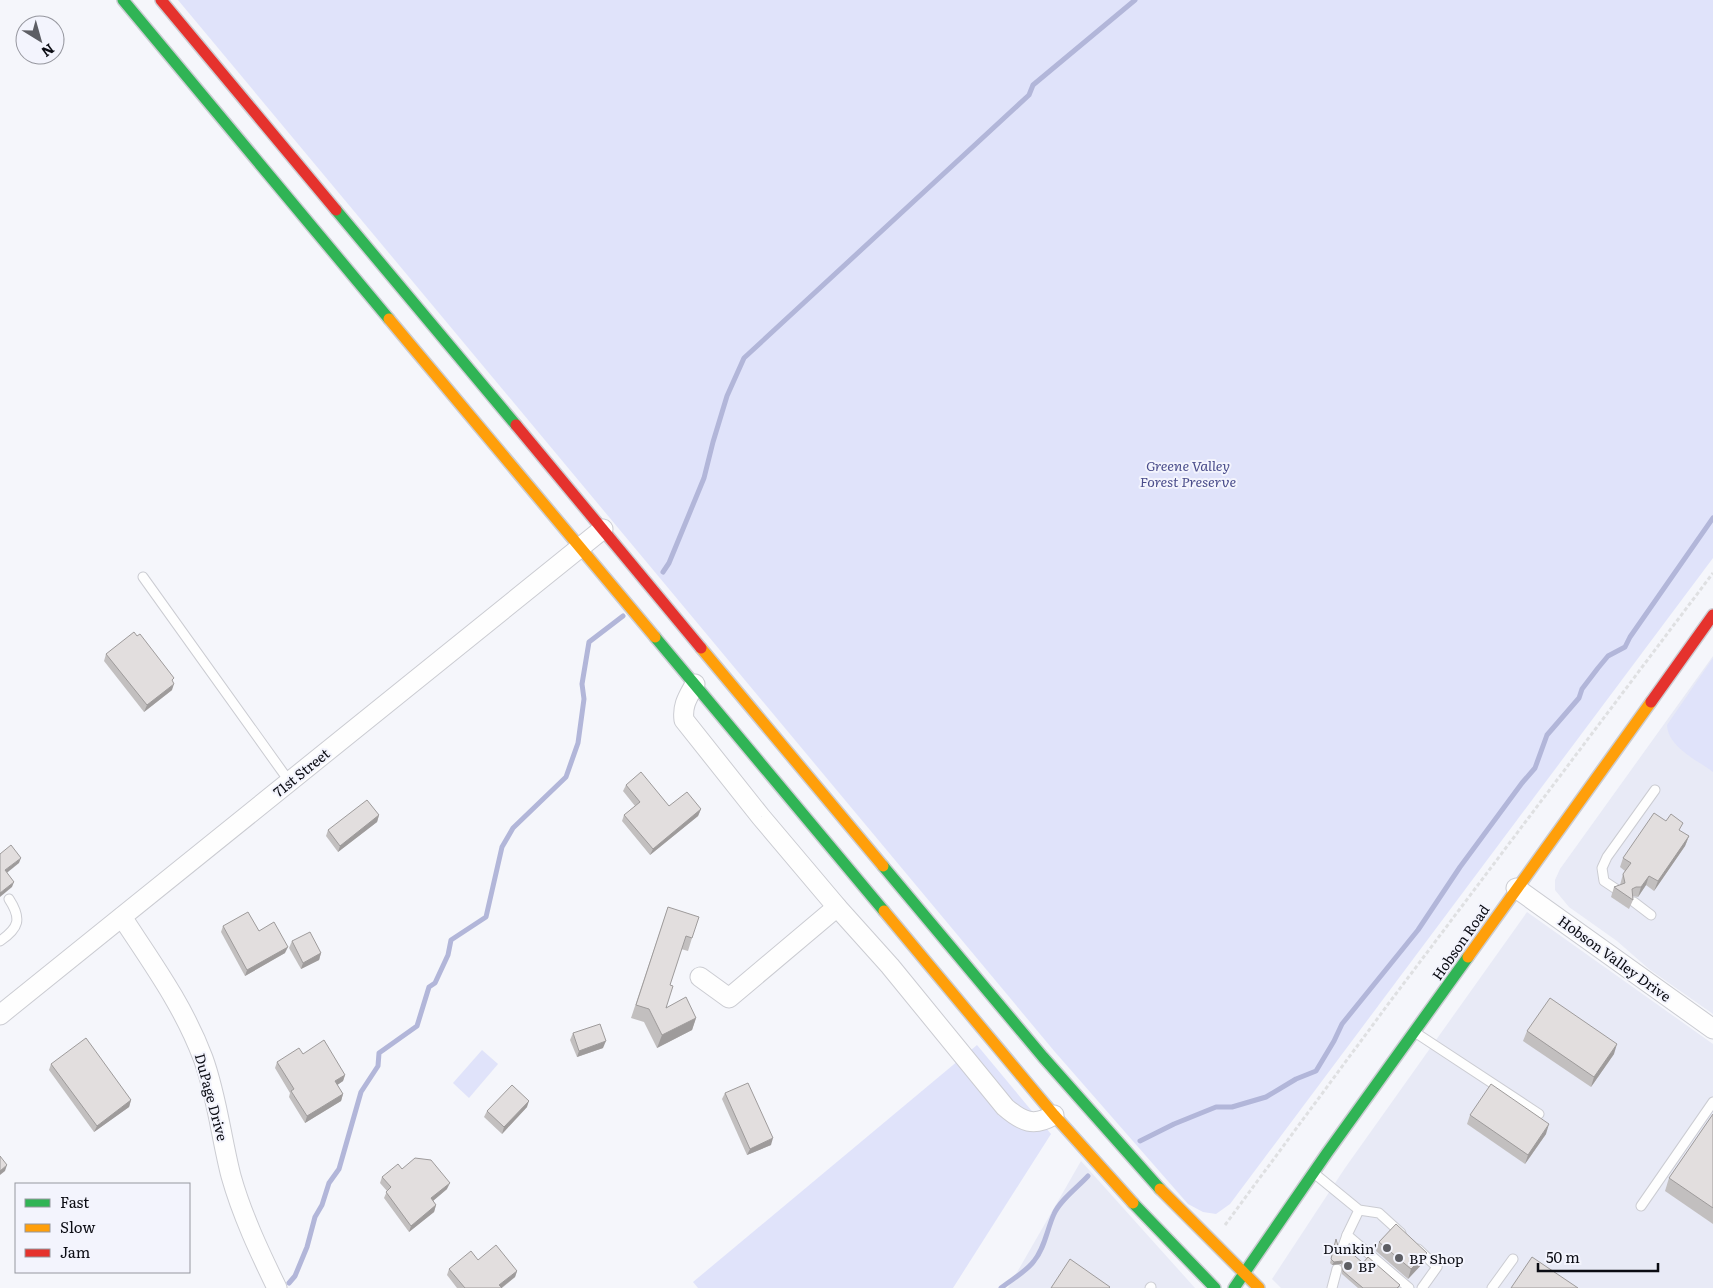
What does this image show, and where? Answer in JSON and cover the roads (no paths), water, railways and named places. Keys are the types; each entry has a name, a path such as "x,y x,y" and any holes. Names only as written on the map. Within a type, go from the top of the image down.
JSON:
{"main road":[{"path":"123,0 1054,1115 1141,1213 1215,1288"},
{"path":"161,0 1043,1057 1177,1208 1259,1288"},
{"name":"Hobson Road","path":"1234,1288 1313,1172 1713,615"}],"street":[{"name":"71st Street","path":"0,1015 603,529"},
{"path":"695,684 686,700 683,710 684,720 761,817 836,907 890,966 1005,1107 1022,1119 1034,1123 1054,1115"},
{"name":"Hobson Valley Drive","path":"1516,888 1713,1029"},
{"path":"700,977 729,998 836,907"},
{"name":"DuPage Drive","path":"122,917 170,988 194,1036 211,1084 231,1174 240,1205 258,1251 277,1288"}],"lane":[{"path":"143,577 289,781"},
{"path":"1616,889 1604,881 1602,868 1607,857 1655,790"},
{"path":"0,941 12,934 16,927 18,912 10,900"},
{"path":"1634,902 1652,915"},
{"path":"1414,1032 1539,1114"},
{"path":"1640,1206 1713,1102"},
{"path":"1313,1172 1359,1210 1379,1213 1437,1267 1422,1288"},
{"path":"1342,1249 1359,1210"},
{"path":"1347,1235 1409,1288"},
{"path":"1492,1288 1513,1259"},
{"path":"1332,1288 1338,1270"}],"waterway":[{"path":"663,572 669,563 704,478 727,396 744,358 1029,95 1033,85 1135,0"},
{"path":"1140,1141 1174,1124 1216,1107 1232,1107 1266,1097 1296,1079 1316,1071 1342,1024 1418,930 1460,867 1535,768 1547,735 1579,698 1582,689 1608,656 1625,647 1630,637 1713,518"},
{"path":"289,1283 295,1276 307,1247 315,1217 322,1205 329,1183 339,1169 361,1092 378,1066 379,1053 417,1026 429,987 435,983 448,955 451,940 486,917 502,847 513,828 566,777 578,743 584,699 582,684 589,642 623,616"},
{"path":"1001,1288 1023,1272 1038,1256 1057,1209 1064,1199 1088,1176"}],"place":[{"name":"Dunkin'","path":"1387,1248"},
{"name":"BP Shop","path":"1399,1258"},
{"name":"BP","path":"1348,1266"}],"park label":[{"name":"Greene Valley Forest Preserve","path":"1188,474"}]}
